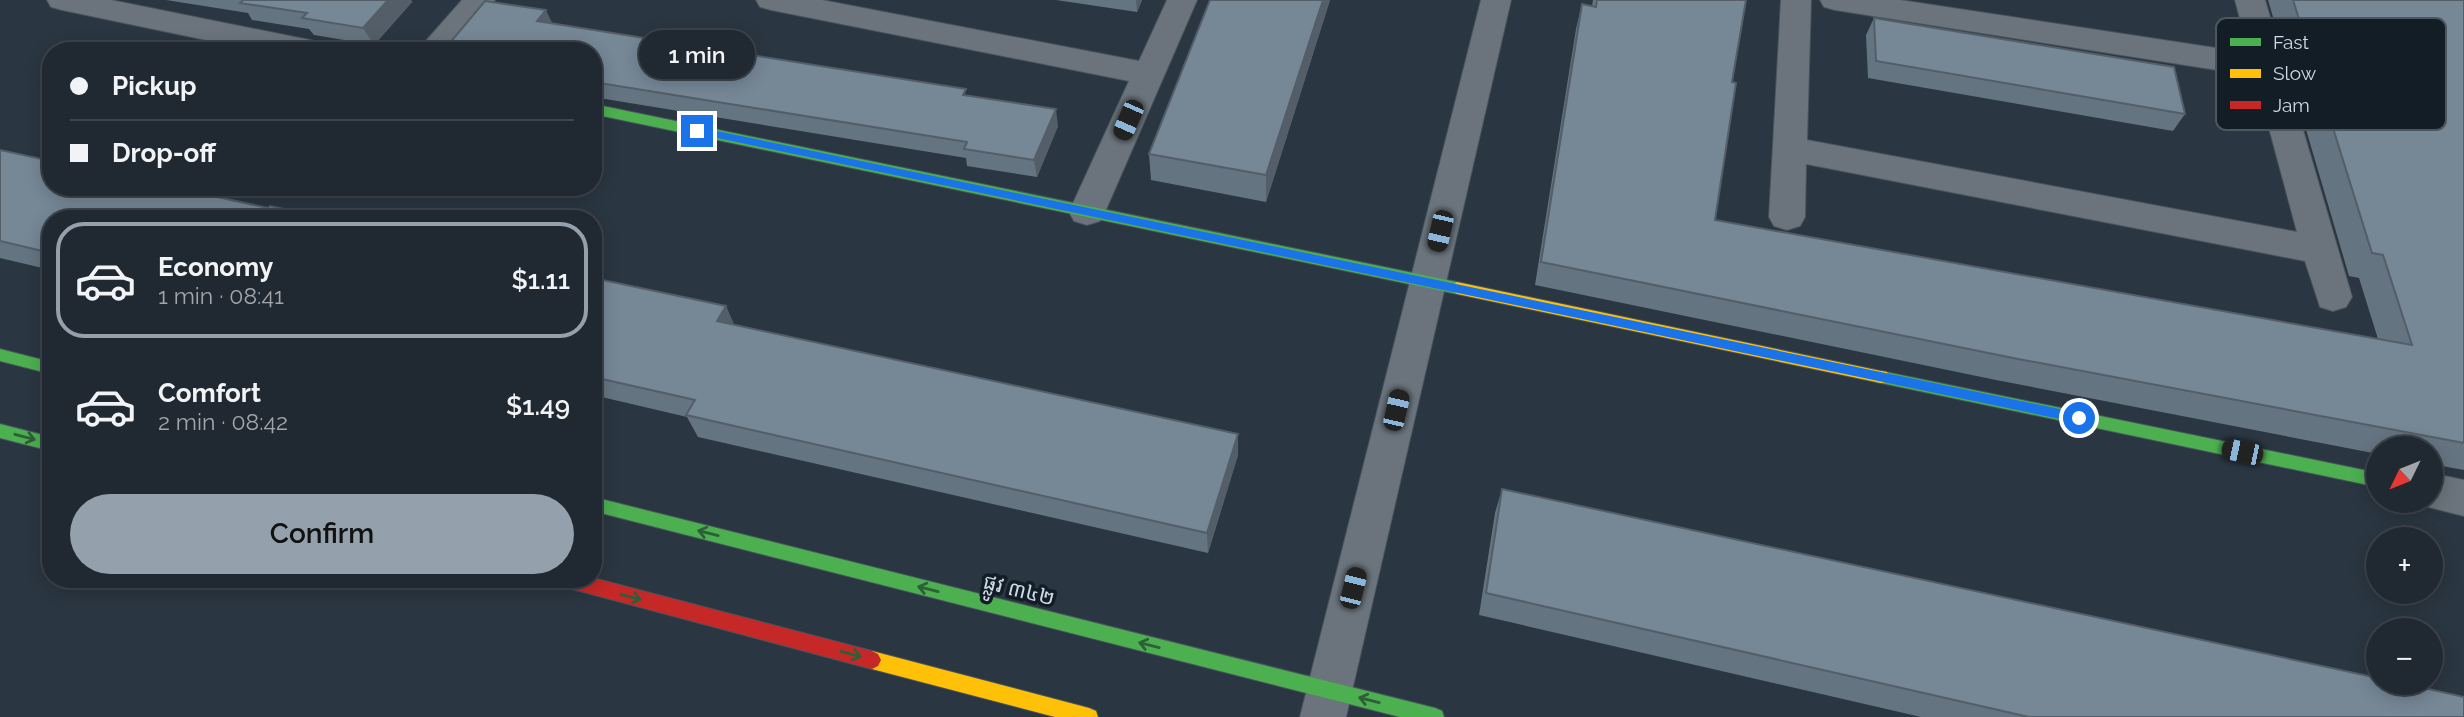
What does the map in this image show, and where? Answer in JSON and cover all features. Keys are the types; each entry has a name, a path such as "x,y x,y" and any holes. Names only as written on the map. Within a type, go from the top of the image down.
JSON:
{"street":[{"path":"62,0 266,42"},
{"path":"441,42 480,0"},
{"path":"771,0 1149,74"},
{"path":"1087,212 1182,0"},
{"path":"1326,704 1496,0"},
{"path":"1787,217 1796,0"},
{"path":"1835,0 2216,59"},
{"path":"2250,0 2255,18"},
{"path":"602,111 2366,478"},
{"path":"2287,130 2333,296"},
{"path":"1790,149 2320,250"},
{"path":"0,355 42,366"},
{"path":"0,430 42,442"},
{"path":"2443,494 2464,498"},
{"name":"ផ្លូវ ៣៤២","path":"602,507 1326,704 1435,717"},
{"path":"599,588 1089,717"}],"building":[{"path":"243,0 388,0 363,28 302,18 307,13 240,3"},
{"path":"1210,0 1323,0 1266,175 1149,154"},
{"path":"1597,0 1746,0 1732,82 1736,83 1715,220 2412,345 2383,255 2372,253 2334,130 2446,130 2446,18 2299,18 2293,0 2464,0 2464,443 2443,439 2443,436 2427,436 2013,358 1541,262 1582,4 1596,7"},
{"path":"485,1 546,10 537,21 966,89 963,95 1056,109 1034,160 964,149 967,142 602,83 602,42 451,42"},
{"path":"1874,18 2174,67 2185,114 1876,61"},
{"path":"0,150 42,159 42,196 213,196 289,210 42,210 42,251 0,241"},
{"path":"602,280 726,306 717,321 1238,434 1207,533 686,415 695,400 602,379"},
{"path":"1502,489 2366,675 2366,695 2443,695 2443,692 2464,697 2464,717 2029,717 1486,593"}],"traffic: fast":[{"path":"602,111 1457,288"},
{"path":"0,355 42,366"},
{"path":"1881,377 2366,478"},
{"path":"0,431 42,442"},
{"path":"602,506 1435,717"}],"traffic: slow":[{"path":"1457,288 1881,377"},
{"path":"872,660 1089,717"}],"traffic: jam":[{"path":"599,588 872,660"}],"route":[{"path":"697,131 2079,418"}]}
